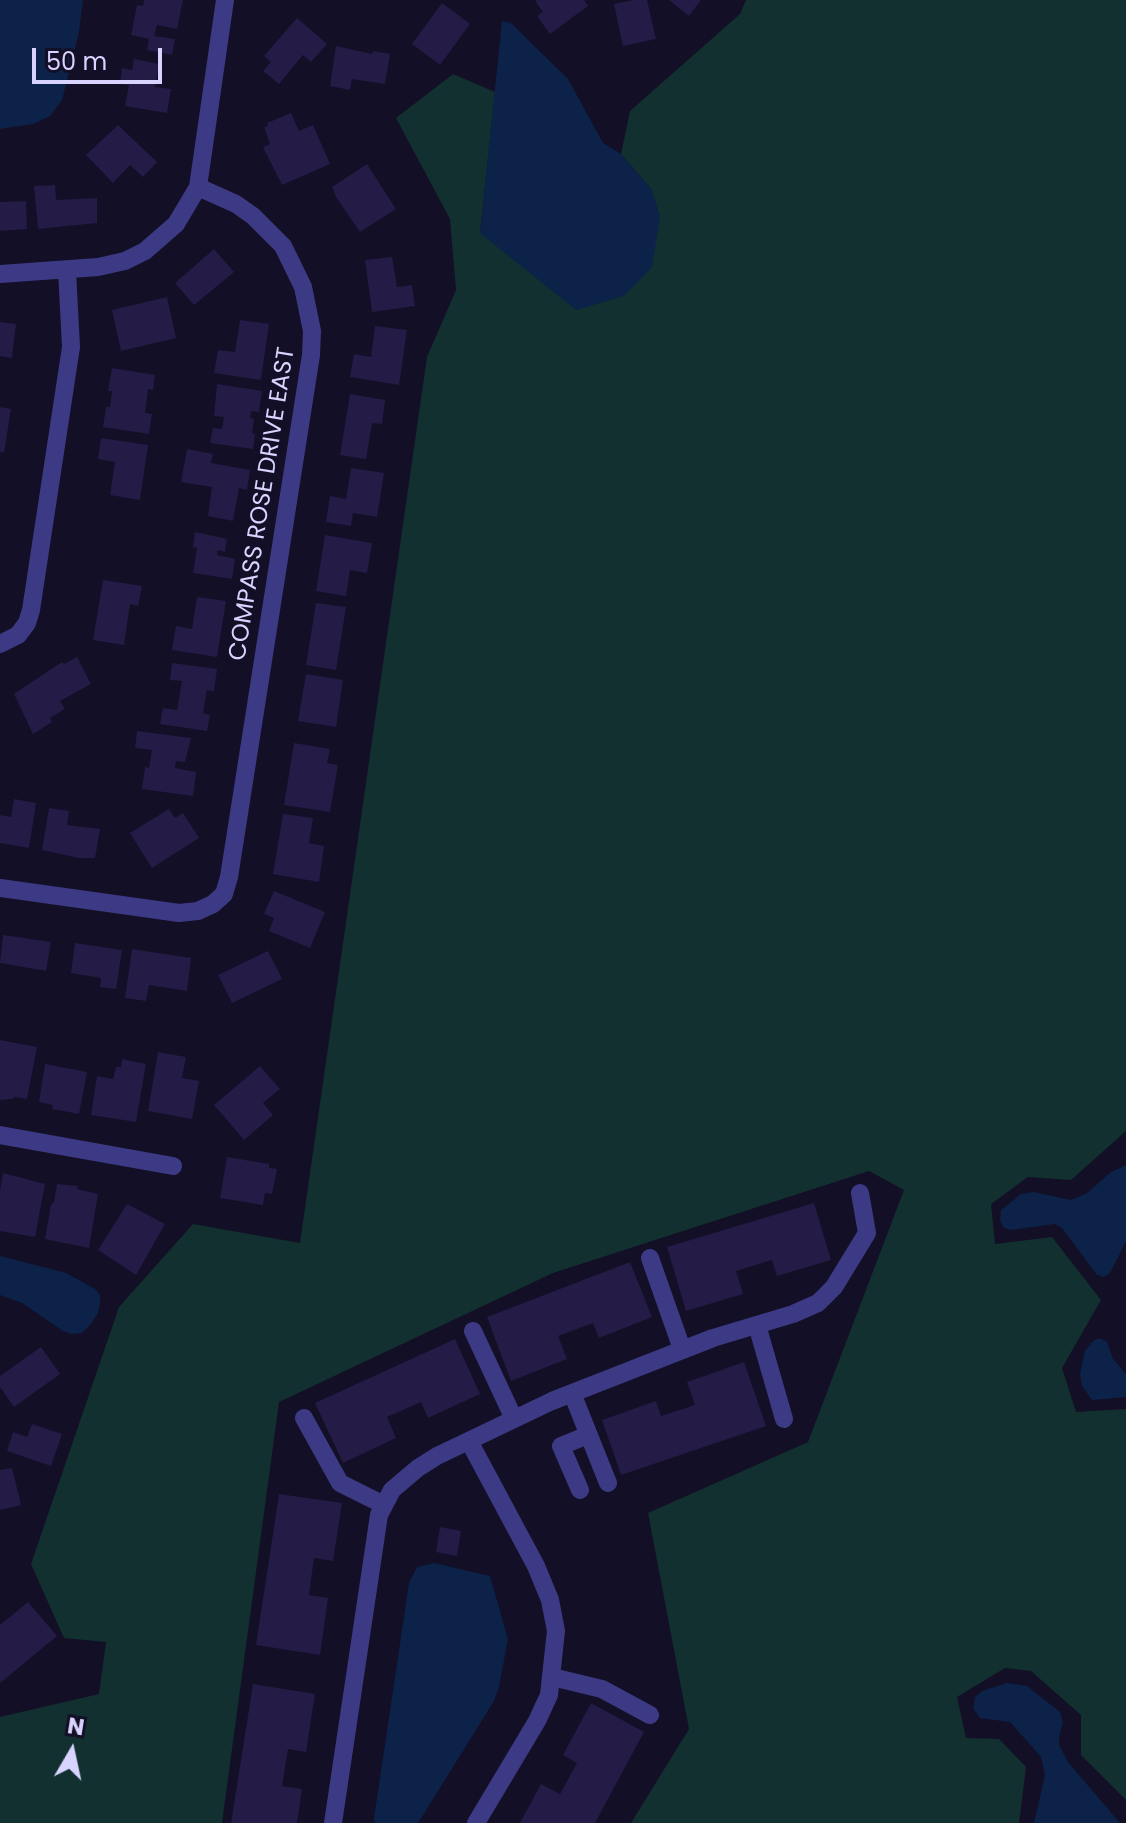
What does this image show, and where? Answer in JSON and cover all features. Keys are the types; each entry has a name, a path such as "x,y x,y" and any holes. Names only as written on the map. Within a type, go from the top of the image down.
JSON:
{"street":[{"path":"0,274 112,264 145,251 176,224 198,187 225,0"},
{"name":"COMPASS ROSE DRIVE EAST","path":"0,888 179,913 198,911 213,904 224,894 229,877 311,355 312,331 303,287 283,246 236,204 198,187"},
{"path":"0,644 18,635 27,623 31,610 71,347 67,270"},
{"path":"0,1135 173,1166"},
{"path":"333,1823 379,1515 392,1490 418,1468 572,1393 682,1349 793,1314 818,1303 834,1287 867,1233 860,1193"},
{"path":"650,1258 682,1349"},
{"path":"757,1325 784,1419"},
{"path":"473,1331 514,1419"},
{"path":"572,1393 608,1483"},
{"path":"304,1418 340,1483 384,1505"},
{"path":"580,1490 561,1446 588,1435"},
{"path":"469,1441 536,1566 550,1600 556,1631 549,1695 537,1721 476,1823"},
{"path":"552,1677 602,1689 650,1715"}],"green space":[{"path":"746,0 1126,0 1126,1131 1071,1180 1028,1177 991,1204 995,1244 1052,1237 1101,1300 1062,1368 1076,1412 1126,1409 1126,1800 1081,1755 1081,1715 1031,1671 1005,1668 957,1697 966,1738 999,1739 1026,1767 1019,1823 631,1823 689,1729 648,1513 808,1442 904,1190 869,1171 553,1273 279,1402 222,1823 0,1823 0,1717 99,1694 106,1642 64,1638 31,1564 119,1307 193,1224 300,1243 427,357 456,290 450,219 396,118 453,74 495,92 480,233 652,190 621,154 630,111 740,14"}],"water":[{"path":"0,0 83,0 79,32 62,100 50,116 33,124 0,129"},
{"path":"502,21 511,23 568,79 603,143 621,154 652,190 660,216 652,267 624,296 576,310 480,233"},
{"path":"1126,1165 1126,1241 1110,1273 1104,1277 1097,1275 1062,1228 1055,1224 1010,1230 1003,1227 1001,1210 1021,1194 1033,1192 1071,1200 1086,1194 1111,1172"},
{"path":"0,1256 66,1273 95,1289 100,1295 100,1303 90,1325 82,1333 63,1331 22,1303 0,1295"},
{"path":"1099,1338 1107,1342 1113,1359 1126,1374 1126,1397 1092,1400 1082,1386 1080,1374 1085,1351"},
{"path":"434,1563 490,1576 508,1639 499,1687 494,1701 418,1823 375,1823 409,1583 417,1567"},
{"path":"1007,1683 1027,1686 1060,1712 1063,1723 1059,1745 1068,1762 1120,1823 1034,1823 1045,1775 1041,1757 1010,1722 980,1718 973,1708 975,1697 982,1691"}],"building":[{"path":"144,0 183,0 177,29 157,25 154,36 175,39 172,55 147,50 149,39 131,35 137,5 143,6"},
{"path":"537,0 584,0 588,6 550,34 537,16 543,12"},
{"path":"647,0 656,39 623,46 614,4"},
{"path":"669,0 701,0 689,16"},
{"path":"442,3 470,24 440,65 412,44"},
{"path":"297,18 327,44 311,62 303,55 279,84 263,71 271,62 264,56"},
{"path":"336,46 372,54 373,51 390,54 385,84 352,79 350,90 330,86"},
{"path":"134,59 159,64 155,87 171,89 167,113 125,106 129,85 120,84 122,68 132,70"},
{"path":"291,113 299,131 313,125 330,164 282,185 263,147 270,144 264,127"},
{"path":"118,125 157,162 143,177 130,165 113,183 86,155"},
{"path":"367,164 396,209 360,232 332,187"},
{"path":"55,185 56,200 97,198 97,223 38,229 34,186"},
{"path":"26,201 27,229 0,231 0,202"},
{"path":"214,249 234,272 194,305 175,283"},
{"path":"392,257 397,287 412,285 415,306 372,312 365,260"},
{"path":"167,297 176,338 121,351 112,310"},
{"path":"240,320 269,324 261,380 214,373 218,350 235,352"},
{"path":"0,322 16,324 12,358 0,356"},
{"path":"375,326 407,330 399,385 350,377 354,354 371,357"},
{"path":"112,368 155,375 153,390 148,389 145,413 152,414 149,434 103,427 106,407 110,407 112,391 108,391"},
{"path":"217,384 262,391 259,412 251,411 250,418 254,419 252,433 255,434 253,449 210,443 213,428 222,429 224,417 214,416"},
{"path":"350,394 385,400 382,424 372,423 366,459 340,455"},
{"path":"0,407 11,409 4,453 0,452"},
{"path":"101,438 148,445 140,500 110,495 115,462 98,459"},
{"path":"187,449 213,454 211,463 250,470 247,490 239,488 233,521 208,516 212,487 181,482"},
{"path":"351,468 384,473 377,517 353,513 351,526 326,522 330,496 346,499"},
{"path":"195,532 227,539 225,552 218,550 217,555 235,559 232,579 193,573 197,548 193,547"},
{"path":"325,535 372,543 367,573 350,570 346,596 316,591"},
{"path":"103,580 142,586 138,606 130,604 124,645 93,640"},
{"path":"197,597 226,601 217,657 172,650 176,626 192,629"},
{"path":"316,603 346,607 336,670 306,665"},
{"path":"77,657 91,684 60,701 65,709 33,734 14,694 62,662 64,664"},
{"path":"172,663 217,669 214,691 207,690 203,713 210,715 207,731 160,724 163,708 177,710 182,681 170,680"},
{"path":"306,674 343,680 336,727 298,721"},
{"path":"137,731 191,738 185,762 176,761 175,768 196,772 193,796 142,789 145,767 149,768 152,750 135,748"},
{"path":"294,743 330,749 327,763 338,765 330,812 284,805"},
{"path":"14,799 36,803 29,848 0,843 0,815 11,817"},
{"path":"49,808 69,811 67,825 100,829 95,858 42,850"},
{"path":"169,809 175,818 183,813 199,838 152,868 130,833"},
{"path":"283,814 313,818 309,843 324,846 319,882 273,874"},
{"path":"274,891 325,912 310,948 269,931 274,918 264,914"},
{"path":"3,935 51,942 46,971 0,963"},
{"path":"75,943 122,950 116,989 100,987 101,978 71,973"},
{"path":"132,949 191,958 187,991 149,985 146,1001 125,998"},
{"path":"268,951 282,979 232,1003 218,975"},
{"path":"0,1040 37,1047 27,1099 14,1097 0,1100"},
{"path":"158,1052 186,1057 182,1078 199,1081 192,1119 148,1111"},
{"path":"122,1059 146,1064 136,1122 91,1115 97,1076 113,1079"},
{"path":"45,1064 87,1072 79,1114 52,1109 53,1105 39,1102"},
{"path":"260,1066 280,1089 263,1103 273,1115 244,1140 214,1105"},
{"path":"227,1157 269,1164 269,1168 277,1169 272,1194 265,1193 263,1205 220,1198"},
{"path":"3,1173 45,1184 35,1237 0,1231"},
{"path":"57,1184 78,1186 77,1189 98,1194 89,1248 45,1239"},
{"path":"814,1203 831,1260 777,1276 772,1260 736,1271 743,1294 686,1311 667,1247"},
{"path":"127,1204 165,1224 136,1275 98,1250"},
{"path":"630,1262 652,1317 599,1338 593,1323 558,1336 567,1359 511,1381 487,1317"},
{"path":"455,1339 480,1394 428,1418 421,1402 387,1417 396,1438 343,1463 315,1403"},
{"path":"41,1347 60,1374 14,1407 0,1387 0,1376"},
{"path":"744,1362 766,1426 621,1475 602,1420 656,1401 661,1416 695,1405 687,1382"},
{"path":"32,1424 62,1434 51,1466 7,1451 13,1432 27,1437"},
{"path":"12,1468 21,1505 0,1510 0,1470"},
{"path":"279,1494 342,1503 333,1561 314,1558 309,1595 328,1598 320,1655 256,1645"},
{"path":"440,1527 461,1531 457,1556 436,1552"},
{"path":"28,1602 57,1636 0,1683 0,1625"},
{"path":"253,1684 315,1694 306,1752 288,1749 282,1786 302,1789 297,1823 231,1823"},
{"path":"591,1703 644,1732 595,1823 520,1823 541,1784 560,1794 577,1763 563,1755"}]}
